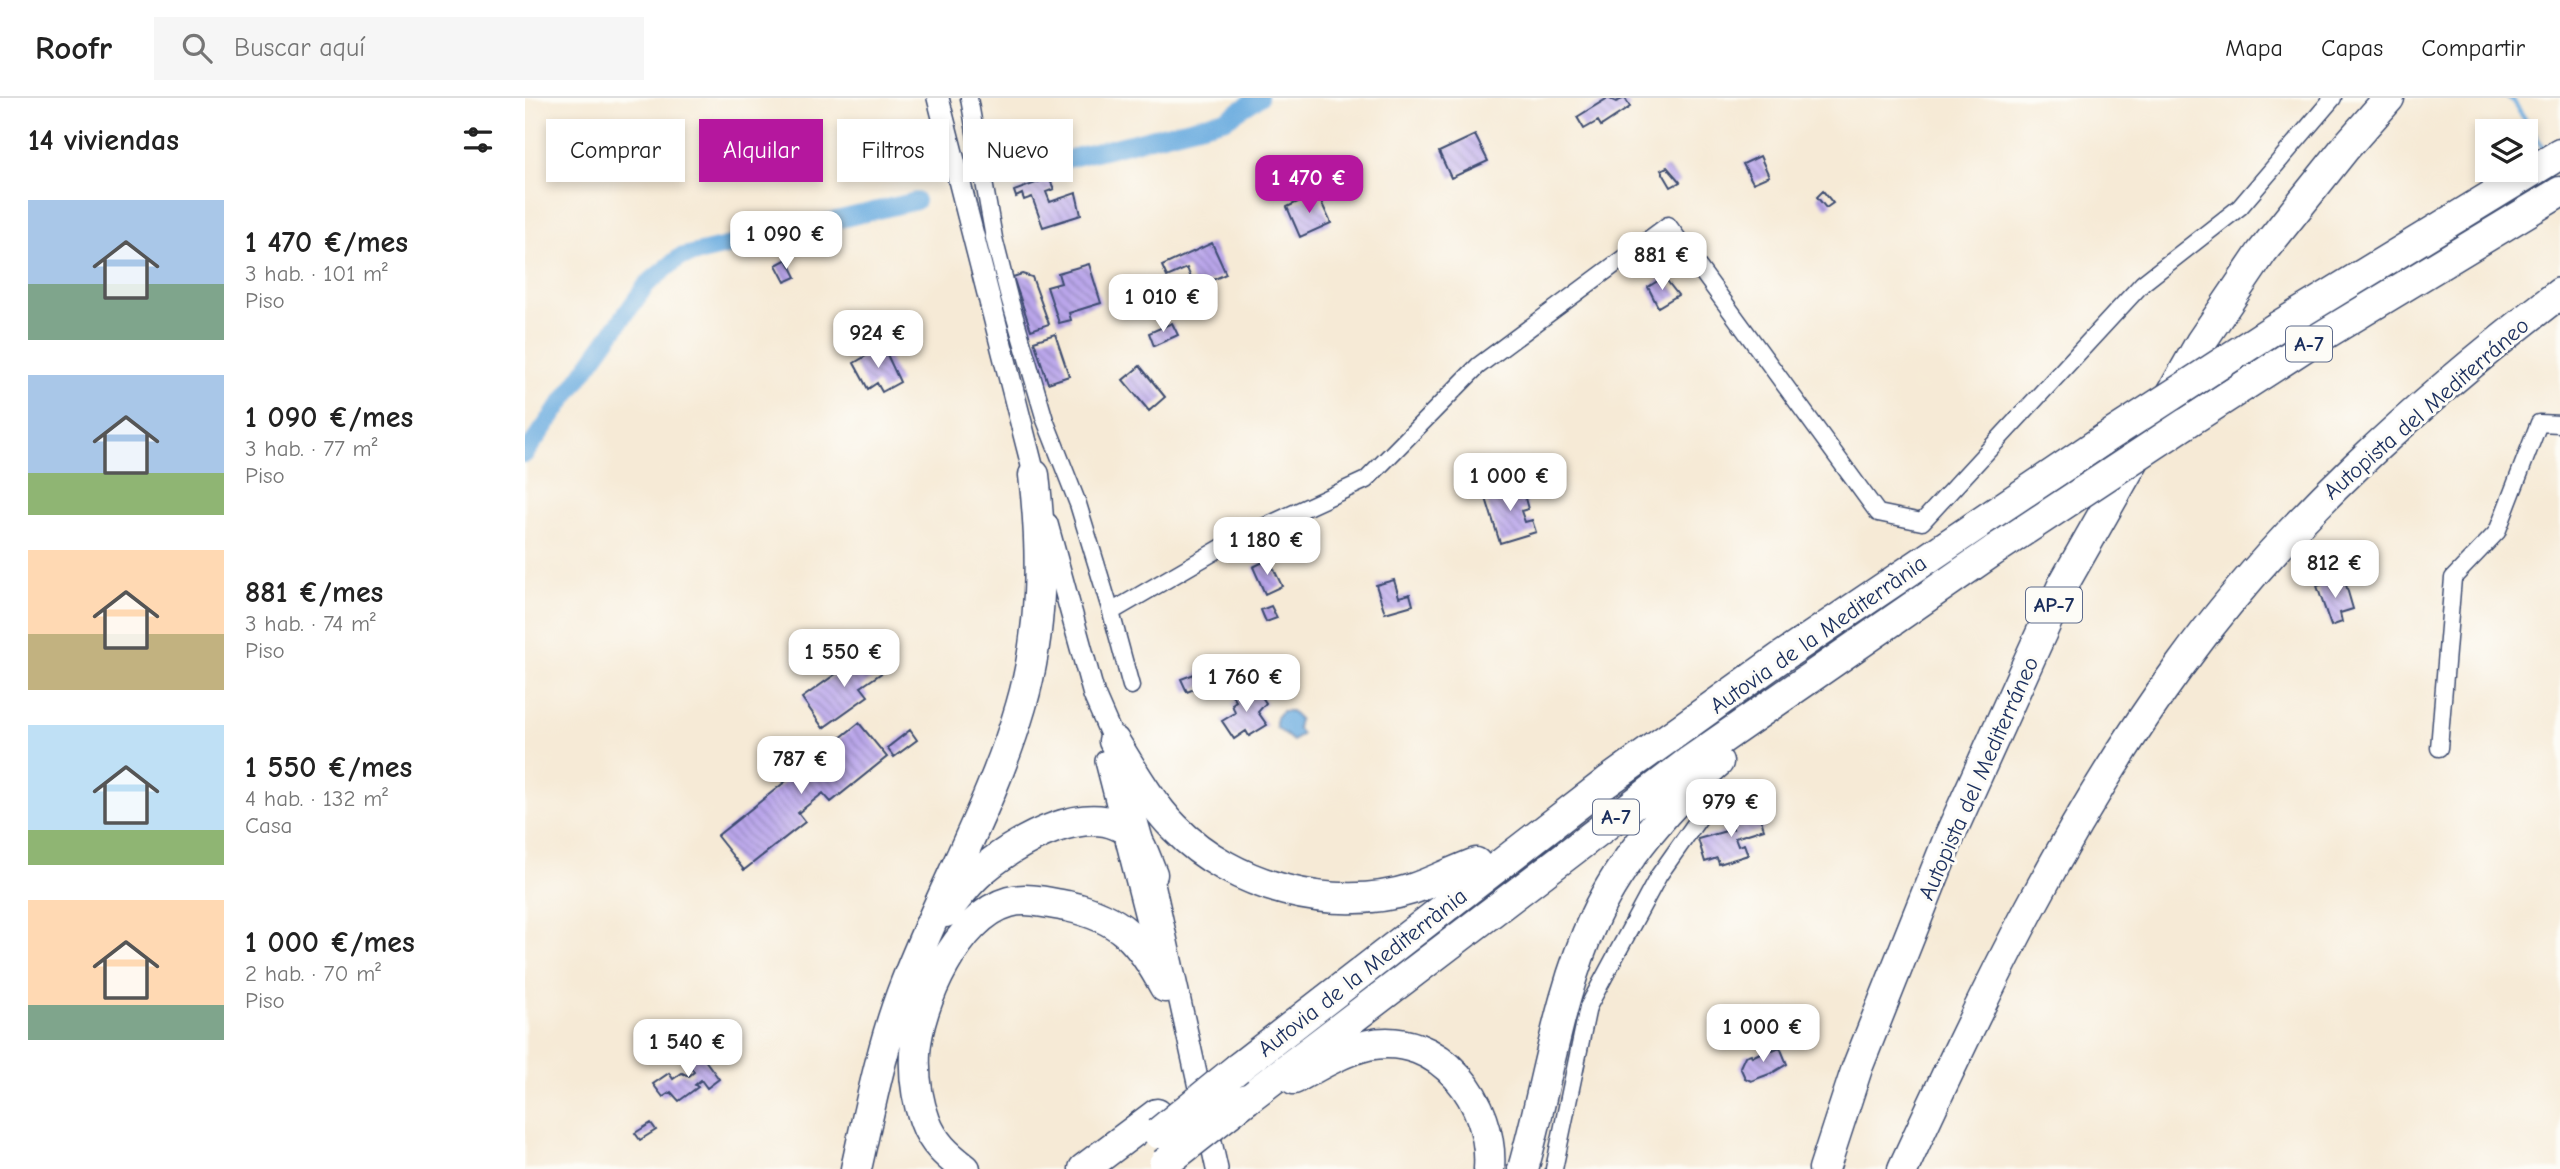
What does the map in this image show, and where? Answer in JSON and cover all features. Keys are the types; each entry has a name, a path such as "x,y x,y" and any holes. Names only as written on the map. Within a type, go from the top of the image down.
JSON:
{"highway":[{"name":"Autopista del Mediterráneo","path":"1824,1169 1857,1068 1950,835 2063,585 2201,342 2262,252 2389,98"},
{"name":"Autovia de la Mediterrània","path":"1114,1169 1158,1124 1236,1061 1607,782 1780,658 2103,440 2277,327 2560,154"},
{"name":"Autovia de la Mediterrània","path":"1168,1167 1690,761 1996,549 2185,424 2560,192"},
{"name":"Autopista del Mediterráneo","path":"1903,1169 2030,906 2112,767 2180,666 2257,571 2330,491 2498,341 2560,293"},
{"path":"856,1169 876,1078 904,987 1005,751 1021,705 1039,608 1041,536 1034,475"},
{"path":"1523,1169 1576,963 1595,915 1625,868 1682,793 1737,747 1832,678 1854,647"},
{"path":"1114,741 1175,828 1207,855 1247,877 1288,891 1328,897 1378,896 1411,889 1476,863"},
{"path":"1236,1061 1476,863 1565,799 1607,782"},
{"path":"923,942 976,876 1009,850 1048,830 1076,821 1110,823 1135,839 1152,874"},
{"path":"965,1169 940,1150 925,1122 917,1093 915,1051 940,970 963,933 985,913 1010,901 1035,901 1100,914 1137,943 1165,987"},
{"path":"1250,1105 1345,1053 1385,1044 1410,1047 1453,1072 1469,1089 1484,1116 1489,1139 1489,1169"},
{"path":"1084,1169 1158,1124"}],"street":[{"path":"938,98 1034,475 1094,695 1114,741 1152,874 1186,1016 1217,1169"},
{"path":"969,98 994,239 1009,297 1045,420 1078,504 1131,686"},
{"path":"1111,612 1233,541 1366,480 1478,366 1668,225 1878,513 1922,522 2143,283 2241,207 2333,98"},
{"path":"2439,748 2453,578 2497,532 2539,423 2560,424"},
{"path":"1094,695 1098,730 1124,832 1165,987 1203,1110"},
{"path":"1554,1169 1588,1007 1659,875 1702,814"}],"water":[{"path":"1282,711 1291,711 1299,719 1297,728 1302,734 1293,741 1276,727 1276,717"}],"building":[{"path":"1608,98 1616,102 1625,98 1630,107 1601,126 1598,121 1584,129 1577,117"},
{"path":"1475,135 1488,161 1451,178 1439,152"},
{"path":"1760,156 1769,176 1753,183 1743,164"},
{"path":"1667,167 1680,182 1671,187 1661,170"},
{"path":"1038,182 1051,182 1054,189 1046,192 1050,202 1076,193 1081,215 1043,227 1032,197 1024,200 1022,194 1016,197 1014,191"},
{"path":"1823,191 1833,203 1826,208 1817,197"},
{"path":"1317,193 1331,223 1300,237 1287,207"},
{"path":"1212,243 1226,274 1195,288 1187,268 1167,277 1162,266"},
{"path":"787,259 796,277 785,282 776,265"},
{"path":"1089,264 1101,303 1069,313 1071,320 1059,323 1047,287 1061,283 1058,273"},
{"path":"1022,274 1032,277 1049,324 1031,330 1013,277"},
{"path":"1664,277 1678,295 1658,307 1648,287"},
{"path":"1172,323 1178,335 1154,346 1149,333"},
{"path":"1055,334 1069,376 1048,383 1034,341"},
{"path":"883,346 900,382 882,392 877,383 868,389 854,363"},
{"path":"1140,366 1165,397 1149,411 1123,380"},
{"path":"1521,484 1528,509 1521,511 1525,522 1532,520 1536,532 1500,543 1485,495"},
{"path":"1269,559 1282,586 1265,594 1253,567"},
{"path":"2344,578 2353,609 2340,613 2342,622 2331,626 2317,586"},
{"path":"1394,580 1399,597 1410,594 1413,605 1385,613 1376,585"},
{"path":"1271,606 1277,618 1266,622 1261,610"},
{"path":"871,649 886,670 861,687 868,696 823,728 802,698"},
{"path":"1202,671 1207,684 1187,692 1181,679"},
{"path":"1251,687 1255,694 1258,691 1266,703 1258,712 1267,725 1249,736 1246,731 1234,739 1222,721 1235,713 1232,704 1236,701 1232,695"},
{"path":"859,723 887,757 831,802 823,793 798,813 805,822 744,870 717,836"},
{"path":"910,730 917,740 894,757 887,748"},
{"path":"1758,811 1764,829 1735,838 1738,846 1744,844 1748,855 1719,864 1717,858 1705,862 1698,839 1733,829 1730,819"},
{"path":"1772,1047 1773,1050 1780,1047 1787,1064 1751,1081 1745,1078 1740,1067 1745,1056 1751,1054 1752,1057"},
{"path":"699,1052 719,1079 707,1088 701,1080 695,1085 698,1087 679,1101 671,1092 663,1097 653,1084 669,1073 673,1079 682,1073 689,1076 694,1072 687,1061"},
{"path":"651,1123 656,1130 640,1140 635,1133"}],"waterway":[{"path":"1073,158 1226,119 1259,98"},
{"path":"2508,98 2513,101 2546,152"},
{"path":"525,454 647,284 680,257 916,201"}]}
